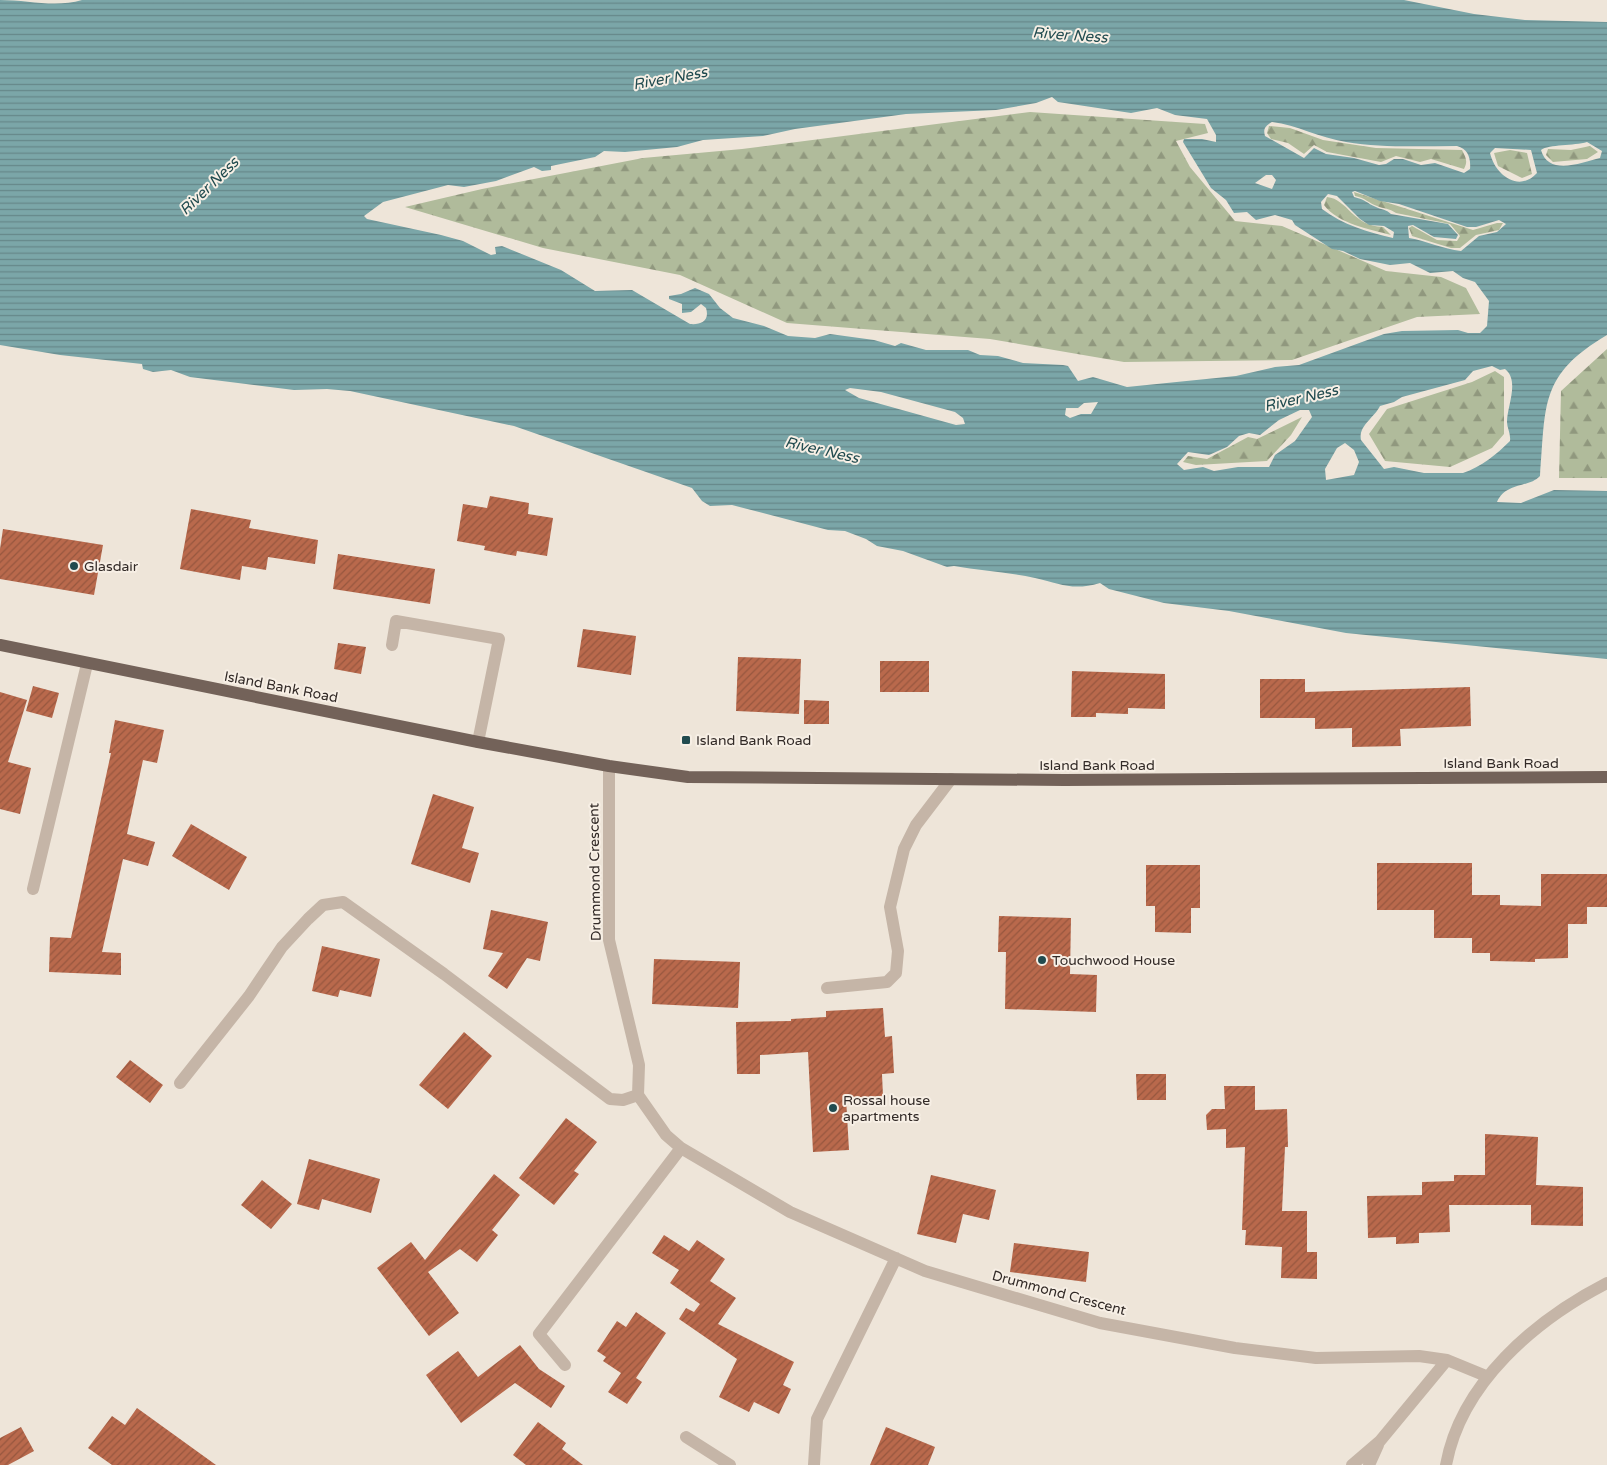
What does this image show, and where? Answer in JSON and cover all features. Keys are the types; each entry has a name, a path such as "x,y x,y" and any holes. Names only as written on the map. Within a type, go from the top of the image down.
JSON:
{"main road":[{"name":"Island Bank Road","path":"0,645 478,742 609,766 688,777 951,780 1607,777"}],"street":[{"path":"392,645 396,621 499,639 478,742"},
{"path":"33,889 87,664"},
{"name":"Drummond Crescent","path":"609,766 609,940 639,1065 638,1095 666,1135 681,1148 790,1212 925,1271 1100,1323 1235,1348 1316,1358 1419,1356 1447,1360 1486,1376"},
{"path":"827,988 887,982 896,973 898,951 890,907 904,849 916,825 951,780"},
{"path":"180,1083 249,996 282,947 322,905 343,902 444,974 610,1099 622,1100 638,1095"},
{"path":"565,1365 539,1334 681,1148"},
{"path":"814,1465 817,1419 896,1258"},
{"path":"1446,1465 1450,1442 1486,1376 1548,1319 1607,1283"},
{"path":"1352,1465 1380,1441 1447,1360"},
{"path":"686,1437 730,1465"},
{"path":"1369,1465 1380,1441"}],"green space":[{"path":"1030,112 1205,124 1208,133 1176,141 1190,167 1235,221 1282,226 1386,271 1441,277 1466,288 1480,314 1417,317 1292,360 1124,362 990,339 787,323 680,275 543,248 405,207 482,189 643,158 742,149"},
{"path":"1269,126 1290,128 1323,140 1376,148 1462,150 1466,164 1464,169 1431,159 1420,162 1396,156 1381,162 1327,152 1314,145 1304,154 1288,143 1271,139 1267,133"},
{"path":"1590,146 1598,152 1587,159 1553,162 1546,155 1548,149 1571,150"},
{"path":"1510,150 1527,153 1532,174 1522,178 1498,166 1494,153"},
{"path":"1354,192 1473,230 1503,223 1499,230 1476,235 1460,248 1451,248 1412,236 1409,228 1412,226 1437,240 1457,241 1460,236 1450,224 1396,213 1355,196"},
{"path":"1327,197 1340,202 1364,222 1373,226 1383,227 1391,235 1355,225 1337,217 1324,205"},
{"path":"1607,349 1607,478 1559,478 1561,391"},
{"path":"1495,371 1504,377 1504,434 1492,448 1450,467 1385,461 1369,434 1387,409 1472,382"},
{"path":"1302,417 1291,435 1267,461 1196,465 1183,462 1188,456 1207,459 1248,437 1257,439"}],"water":[{"name":"River Ness","path":"0,0 52,4 82,0 1404,0 1474,14 1525,20 1607,22 1607,335 1569,364 1558,378 1550,394 1543,430 1540,476 1535,480 1506,491 1497,502 1521,503 1554,490 1607,491 1607,659 1346,633 1229,611 1164,603 1109,589 1100,583 1074,587 1015,574 954,566 947,567 903,551 877,546 866,539 845,531 828,530 732,505 710,506 702,501 692,488 514,426 350,391 327,389 294,390 190,377 171,370 153,372 143,369 142,364 60,355 0,345","holes":["1052,97 1058,102 1131,113 1157,108 1175,115 1207,119 1216,135 1216,142 1202,139 1184,139 1183,142 1211,188 1226,200 1234,213 1247,212 1256,220 1275,215 1292,220 1295,225 1332,249 1343,251 1360,259 1390,265 1410,263 1430,273 1453,271 1463,278 1475,282 1489,301 1487,326 1480,333 1468,333 1458,330 1402,331 1384,334 1299,365 1275,367 1236,376 1127,387 1093,377 1078,381 1068,366 1023,363 998,356 980,355 968,350 926,350 901,343 895,346 874,340 830,334 815,338 788,336 764,326 733,318 720,308 709,294 695,288 681,294 669,296 669,299 682,304 682,313 691,312 701,304 706,308 706,319 698,324 690,324 632,290 595,291 561,270 502,246 495,247 496,254 491,255 463,241 367,219 364,216 383,202 448,185 464,187 496,181 534,167 542,171 551,170 551,166 595,157 604,151 625,152 677,147 703,140 763,136 795,129 906,114 996,110 1036,103","1272,122 1327,138 1360,144 1457,146 1464,149 1468,155 1470,169 1464,173 1435,163 1421,165 1403,159 1394,159 1386,164 1379,165 1354,158 1326,154 1314,148 1304,158 1265,136 1264,130","1587,142 1602,151 1600,158 1566,166 1550,163 1545,158 1541,150","1495,148 1531,150 1537,173 1530,179 1516,181 1509,179 1497,168 1490,153","1266,175 1272,175 1276,180 1272,189 1255,183","1355,191 1380,201 1399,204 1467,227 1476,227 1499,220 1506,224 1497,232 1479,236 1461,251 1454,250 1409,238 1408,226 1413,225 1434,237 1456,239 1458,235 1448,224 1391,214 1354,197 1352,192","1328,194 1337,196 1360,219 1369,225 1384,226 1394,232 1393,238 1347,224 1322,209 1321,202","1492,366 1500,370 1505,369 1512,380 1512,394 1507,422 1510,441 1488,460 1463,473 1424,473 1394,467 1384,469 1361,440 1362,430 1380,406 1394,402 1402,397 1465,380 1473,371","850,388 881,392 955,412 963,418 965,424 956,425 859,398 845,390","1098,402 1091,414 1081,414 1070,418 1065,415 1066,408 1078,408 1084,403","1300,410 1309,410 1312,417 1295,441 1275,455 1269,467 1238,467 1214,471 1203,467 1184,470 1177,464 1188,452 1209,455 1227,447 1239,436 1249,433 1260,435 1279,420","1345,443 1354,450 1359,462 1354,475 1326,480 1325,469 1337,448"]}],"building":[{"path":"490,496 529,503 528,514 553,518 547,556 517,551 516,556 484,550 485,546 457,541 463,504 487,508"},
{"path":"191,509 251,520 249,528 318,540 315,564 268,557 266,570 242,566 240,580 180,569"},
{"path":"3,529 103,545 94,595 0,579 0,549"},
{"path":"338,554 435,569 430,604 333,589"},
{"path":"583,629 636,636 631,675 577,667"},
{"path":"338,643 366,647 361,674 334,669"},
{"path":"738,657 801,659 799,714 736,711"},
{"path":"880,661 929,661 929,692 880,692"},
{"path":"1072,671 1165,674 1165,709 1128,708 1128,714 1096,713 1096,717 1071,717"},
{"path":"1260,679 1305,679 1305,692 1470,687 1471,726 1400,729 1401,746 1352,747 1352,728 1315,729 1315,718 1260,718"},
{"path":"33,686 59,693 52,718 26,711"},
{"path":"0,692 27,700 8,762 31,768 20,814 0,809"},
{"path":"804,700 829,701 829,724 804,724"},
{"path":"115,720 164,730 157,763 143,760 127,834 155,842 148,866 123,859 102,952 121,953 121,975 49,972 50,937 71,938 111,753 109,753"},
{"path":"433,794 474,807 462,848 479,853 470,883 411,864"},
{"path":"191,824 247,857 229,890 172,856"},
{"path":"1377,863 1472,863 1472,895 1500,895 1500,905 1541,906 1541,874 1607,874 1607,907 1587,907 1587,924 1568,924 1568,958 1535,959 1535,962 1490,961 1490,953 1472,953 1472,938 1434,938 1434,910 1377,910"},
{"path":"1146,865 1200,865 1200,908 1191,908 1191,933 1155,932 1155,906 1146,906"},
{"path":"491,910 548,922 540,961 527,958 507,989 488,976 503,953 483,949"},
{"name":"Touchwood House","path":"999,916 1071,918 1070,974 1097,975 1096,1012 1005,1009 1006,952 998,952"},
{"path":"322,946 380,959 371,997 340,990 338,997 312,991"},
{"path":"654,959 740,962 738,1008 652,1004"},
{"path":"883,1008 885,1037 892,1036 894,1073 882,1074 883,1096 846,1098 849,1150 813,1152 808,1052 760,1055 760,1074 737,1074 736,1022 791,1021 791,1019 826,1017 826,1011"},
{"path":"464,1032 492,1056 448,1109 419,1085"},
{"path":"130,1060 163,1085 150,1103 116,1077"},
{"path":"1136,1074 1166,1074 1166,1100 1137,1100"},
{"path":"1224,1086 1255,1086 1255,1110 1287,1109 1288,1147 1285,1147 1282,1211 1307,1211 1307,1252 1317,1252 1317,1279 1281,1278 1282,1247 1245,1245 1246,1230 1242,1230 1245,1147 1226,1148 1226,1129 1207,1130 1206,1115 1212,1109 1225,1109"},
{"path":"566,1118 597,1142 574,1171 579,1174 554,1205 519,1178"},
{"path":"1485,1134 1538,1137 1536,1185 1583,1187 1583,1226 1531,1225 1531,1205 1449,1205 1450,1232 1419,1233 1419,1243 1396,1244 1396,1237 1368,1238 1367,1196 1422,1195 1422,1182 1454,1181 1454,1175 1485,1175"},
{"path":"309,1159 380,1179 371,1213 322,1199 319,1210 297,1204"},
{"path":"494,1174 520,1195 492,1230 498,1235 477,1262 460,1249 428,1272 459,1313 429,1336 377,1268 411,1242 425,1260"},
{"path":"931,1175 996,1190 989,1220 963,1214 956,1243 917,1234"},
{"path":"262,1180 292,1204 271,1229 241,1205"},
{"path":"664,1235 689,1251 697,1240 725,1259 710,1281 736,1298 718,1324 794,1362 783,1385 791,1389 779,1414 754,1402 749,1412 719,1397 737,1359 679,1319 686,1308 694,1312 700,1304 670,1283 679,1270 652,1253"},
{"path":"1014,1243 1089,1252 1086,1282 1010,1272"},
{"path":"636,1312 666,1333 636,1378 642,1382 627,1404 608,1392 621,1373 603,1361 606,1357 597,1351 617,1321 626,1327"},
{"path":"520,1345 539,1369 565,1386 551,1408 515,1383 461,1423 426,1375 458,1351 478,1377"},
{"path":"137,1408 216,1465 112,1465 88,1448 112,1416 125,1425"},
{"path":"538,1422 566,1443 562,1449 583,1465 526,1465 513,1455"},
{"path":"21,1427 34,1451 8,1465 0,1465 0,1438"},
{"path":"886,1427 935,1447 928,1465 870,1465"}],"place":[{"name":"Glasdair","path":"74,566"},
{"name":"Island Bank Road","path":"686,740"},
{"name":"Touchwood House","path":"1042,960"},
{"name":"Rossal house apartments","path":"833,1108"}]}
